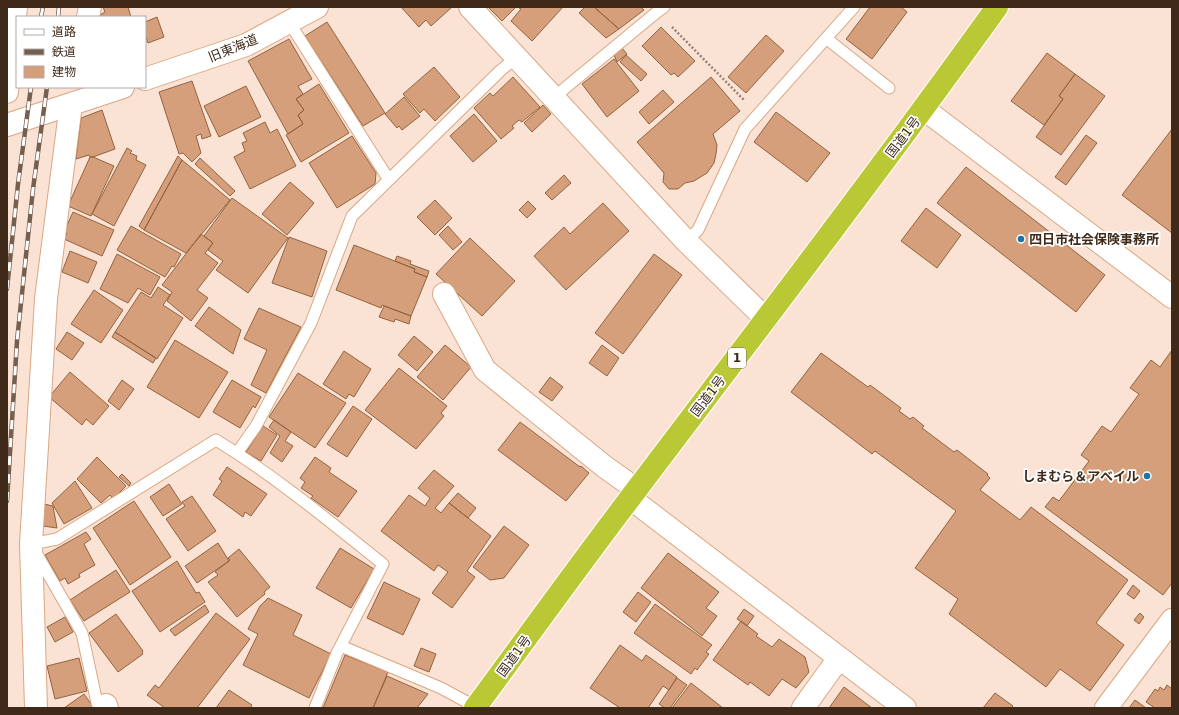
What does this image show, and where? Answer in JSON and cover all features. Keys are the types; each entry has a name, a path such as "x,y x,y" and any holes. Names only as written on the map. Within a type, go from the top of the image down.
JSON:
{"highway":[{"name":"国道1号","path":"475,708 633,494 924,109 997,7"}],"street":[{"path":"7,92 16,7"},
{"name":"旧東海道","path":"146,79 246,45 317,7"},
{"path":"470,7 686,241 766,319"},
{"path":"7,125 79,97 119,88"},
{"path":"36,708 30,544 46,299 79,97"},
{"path":"924,109 1172,297"},
{"path":"444,294 485,370 605,467 633,494 839,658 905,708"},
{"path":"1106,708 1172,620"},
{"path":"803,708 839,658"}],"lane":[{"path":"686,241 698,230 745,128 827,39 854,7"},
{"path":"553,98 660,9"},
{"path":"289,22 389,180"},
{"path":"827,39 889,88"},
{"path":"237,453 256,426 311,323 352,216 501,70 516,58"},
{"path":"106,707 97,703 82,633 30,544 58,539 216,440 237,453 318,512 383,564 341,646 315,708"},
{"path":"341,646 441,688 475,708"}],"path":[{"path":"660,9 758,114"}],"building":[{"path":"103,7 128,7 131,16 100,16 105,12"},
{"path":"401,7 451,8 431,26 426,20 419,27"},
{"path":"488,7 516,7 502,21"},
{"path":"563,7 532,41 511,21 521,9 519,8"},
{"path":"585,7 594,7 619,29 606,38 579,13"},
{"path":"594,7 641,7 644,10 619,29"},
{"path":"870,7 901,7 907,12 872,59 846,39"},
{"path":"157,17 164,37 148,43 146,38 146,22"},
{"path":"327,22 385,113 363,126 305,36"},
{"path":"661,27 695,61 678,77 674,73 671,75 642,46"},
{"path":"766,35 784,51 746,93 728,77"},
{"path":"289,39 312,79 298,86 303,94 296,99 304,110 298,115 303,124 288,134 248,61"},
{"path":"622,48 627,54 617,62 614,55"},
{"path":"1047,53 1075,74 1059,96 1063,99 1044,125 1011,101"},
{"path":"626,55 647,74 641,81 620,62"},
{"path":"614,59 639,91 607,117 582,84"},
{"path":"434,67 460,97 435,121 424,109 420,113 403,94"},
{"path":"1075,74 1105,96 1061,155 1036,137 1063,99 1059,96"},
{"path":"513,77 540,107 522,122 519,120 512,126 514,128 501,139 474,108 490,93 493,96"},
{"path":"711,77 740,111 713,134 717,145 716,154 714,163 707,173 694,181 685,183 678,189 669,189 663,182 664,173 637,142"},
{"path":"192,81 211,136 202,139 201,134 196,136 201,153 192,162 183,153 179,154 159,92"},
{"path":"319,84 349,133 301,162 286,135 303,124 298,115 304,110 296,99"},
{"path":"246,86 261,117 219,137 204,106"},
{"path":"663,90 674,102 649,124 639,112"},
{"path":"404,97 420,116 402,130 399,126 397,128 385,114"},
{"path":"543,105 551,114 532,132 524,123"},
{"path":"102,110 115,149 93,157 90,157 89,155 76,159 81,118"},
{"path":"776,112 830,153 807,182 754,142"},
{"path":"474,114 497,141 473,162 450,136"},
{"path":"265,122 270,133 277,129 296,166 250,189 234,157 245,151 242,143 247,141 243,133"},
{"path":"1172,129 1172,233 1122,195"},
{"path":"1086,135 1097,143 1066,185 1055,177"},
{"path":"352,136 376,173 375,184 337,208 309,163"},
{"path":"127,148 132,151 130,153 137,156 136,160 146,165 114,226 92,214"},
{"path":"178,156 182,160 144,230 139,226"},
{"path":"90,157 114,166 91,216 68,206"},
{"path":"200,158 235,191 230,196 195,164"},
{"path":"182,160 230,200 186,253 144,230"},
{"name":"四日市社会保険事務所","path":"966,167 1105,275 1076,312 937,203"},
{"path":"564,175 571,183 552,200 545,193"},
{"path":"290,182 314,203 287,235 262,214"},
{"path":"232,198 288,238 248,293 216,270 223,261 208,250 213,243 204,236"},
{"path":"435,200 452,218 435,235 417,217"},
{"path":"528,201 536,209 527,218 519,210"},
{"path":"603,203 629,231 566,290 534,256 564,227 570,234"},
{"path":"926,208 961,235 937,268 901,241"},
{"path":"73,212 114,230 102,256 64,239 67,233 64,232"},
{"path":"131,226 181,254 174,267 172,266 165,277 117,250"},
{"path":"448,226 462,242 453,250 439,235"},
{"path":"201,234 213,243 205,253 218,263 197,290 208,298 191,321 167,301 172,292 162,285"},
{"path":"289,237 327,251 312,297 272,283"},
{"path":"470,238 515,281 482,316 436,274"},
{"path":"354,245 415,269 414,272 427,277 411,316 382,305 381,308 336,290"},
{"path":"70,251 97,262 88,283 62,272"},
{"path":"117,254 160,277 150,295 138,288 128,303 100,289"},
{"path":"654,254 682,275 623,354 595,333"},
{"path":"397,256 411,261 410,264 429,271 427,277 414,272 415,269 395,261"},
{"path":"158,287 170,295 163,305 183,318 157,359 115,332 141,292 151,298"},
{"path":"94,290 123,310 101,343 71,324"},
{"path":"384,306 411,316 409,324 395,319 394,322 379,317"},
{"path":"209,307 241,330 233,354 195,326"},
{"path":"259,308 301,327 266,393 251,385 267,350 244,339"},
{"path":"67,332 84,343 72,360 56,349"},
{"path":"115,332 156,358 153,363 112,337"},
{"path":"414,336 433,352 417,371 398,355"},
{"path":"175,340 228,372 199,418 147,387"},
{"path":"445,345 471,367 443,400 417,377"},
{"path":"602,345 619,358 607,376 589,363"},
{"path":"1172,350 1172,583 1163,595 1045,507 1053,497 1059,501 1089,461 1081,455 1102,426 1111,432 1139,394 1130,388 1151,360 1160,367"},
{"path":"344,351 371,369 354,397 349,394 346,399 323,384"},
{"path":"821,353 868,387 870,385 901,408 899,411 910,419 913,417 924,426 922,428 954,452 957,450 988,474 987,475 990,478 980,490 1020,520 1031,507 1128,580 1096,623 1124,645 1090,691 1060,669 1046,687 949,614 958,599 915,568 956,511 875,451 872,454 791,392"},
{"path":"399,368 447,406 441,413 444,416 416,449 365,410"},
{"path":"70,372 109,406 93,425 86,419 82,425 49,397"},
{"path":"298,373 346,403 315,448 269,417"},
{"path":"550,377 563,387 552,401 539,392"},
{"path":"122,380 134,389 119,410 108,401"},
{"path":"232,380 261,397 255,408 253,406 240,428 213,412"},
{"path":"353,406 372,419 347,457 327,444"},
{"path":"274,420 291,432 285,441 293,446 282,462 270,453 280,436 269,427"},
{"path":"520,422 589,473 566,501 498,450"},
{"path":"263,426 277,435 261,461 246,452"},
{"path":"97,457 126,486 113,499 110,495 101,503 77,479"},
{"path":"315,457 331,468 329,472 357,491 338,517 311,498 313,496 301,488 305,482 300,478"},
{"path":"227,467 267,494 251,516 245,512 243,517 213,495 222,481 219,479"},
{"path":"434,470 454,486 435,508 441,513 449,503 491,536 467,571 475,577 452,608 432,593 448,572 438,565 434,571 381,531 409,495 425,506 430,498 418,488"},
{"path":"122,474 131,483 129,486 119,477"},
{"path":"75,481 92,508 64,524 52,503"},
{"path":"169,484 182,504 163,516 150,497"},
{"path":"458,493 476,508 468,518 449,503"},
{"path":"192,496 216,531 188,551 166,519 185,506 182,502"},
{"path":"134,501 171,557 130,585 93,528"},
{"path":"44,504 53,506 57,528 43,526"},
{"path":"504,526 529,545 504,578 490,580 473,567"},
{"path":"86,532 91,539 84,544 95,565 79,574 80,577 68,584 65,578 60,581 45,555"},
{"path":"218,543 229,561 197,583 185,566"},
{"path":"340,548 374,569 351,608 316,588"},
{"path":"239,549 270,587 264,592 265,594 237,617 208,582 218,575 215,572 230,560 228,558"},
{"path":"668,553 719,592 706,608 717,616 702,636 641,588"},
{"path":"177,561 196,593 199,592 205,602 160,632 132,591"},
{"path":"116,570 130,592 84,621 70,600"},
{"path":"384,582 420,599 403,635 367,618"},
{"path":"1133,585 1140,591 1134,599 1127,594"},
{"path":"638,592 651,602 636,622 623,612"},
{"path":"268,598 302,615 293,635 331,654 309,698 243,665 258,634 248,629 260,606"},
{"path":"655,604 712,645 706,652 709,654 697,670 695,668 691,674 634,633"},
{"path":"205,605 209,612 175,636 170,630"},
{"path":"744,609 754,616 747,626 737,619"},
{"path":"216,613 250,639 197,708 165,708 147,695 155,685 159,688"},
{"path":"1140,613 1144,617 1139,624 1134,620"},
{"path":"116,614 143,651 143,654 118,672 89,633"},
{"path":"65,617 73,632 55,642 47,627"},
{"path":"741,621 758,634 756,636 772,647 779,639 805,657 809,672 796,688 782,679 769,696 750,682 748,685 713,660"},
{"path":"620,645 642,661 646,655 677,677 669,690 663,686 648,708 620,708 590,688"},
{"path":"421,648 436,654 429,672 414,666"},
{"path":"345,655 388,672 373,708 323,708"},
{"path":"79,658 87,691 55,699 47,666"},
{"path":"387,676 428,694 417,708 373,708"},
{"path":"677,678 687,685 670,708 665,708 659,704"},
{"path":"691,683 723,708 672,708"},
{"path":"1167,685 1172,689 1172,708 1155,708 1146,702 1155,689 1158,691 1160,687 1164,690"},
{"path":"844,687 872,708 829,708"},
{"path":"229,690 252,705 250,708 216,708"},
{"path":"995,693 1013,706 1011,708 983,708"},
{"path":"84,694 94,708 64,708"},
{"path":"1135,700 1146,708 1129,708"}],"railway":[{"path":"41,16 43,7"},
{"path":"58,16 59,7"},
{"path":"7,289 18,184 31,88"},
{"path":"7,501 17,341 33,189 47,88"}],"place":[{"name":"四日市社会保険事務所","path":"1021,239"},
{"name":"しまむら＆アベイル","path":"1147,476"}]}
